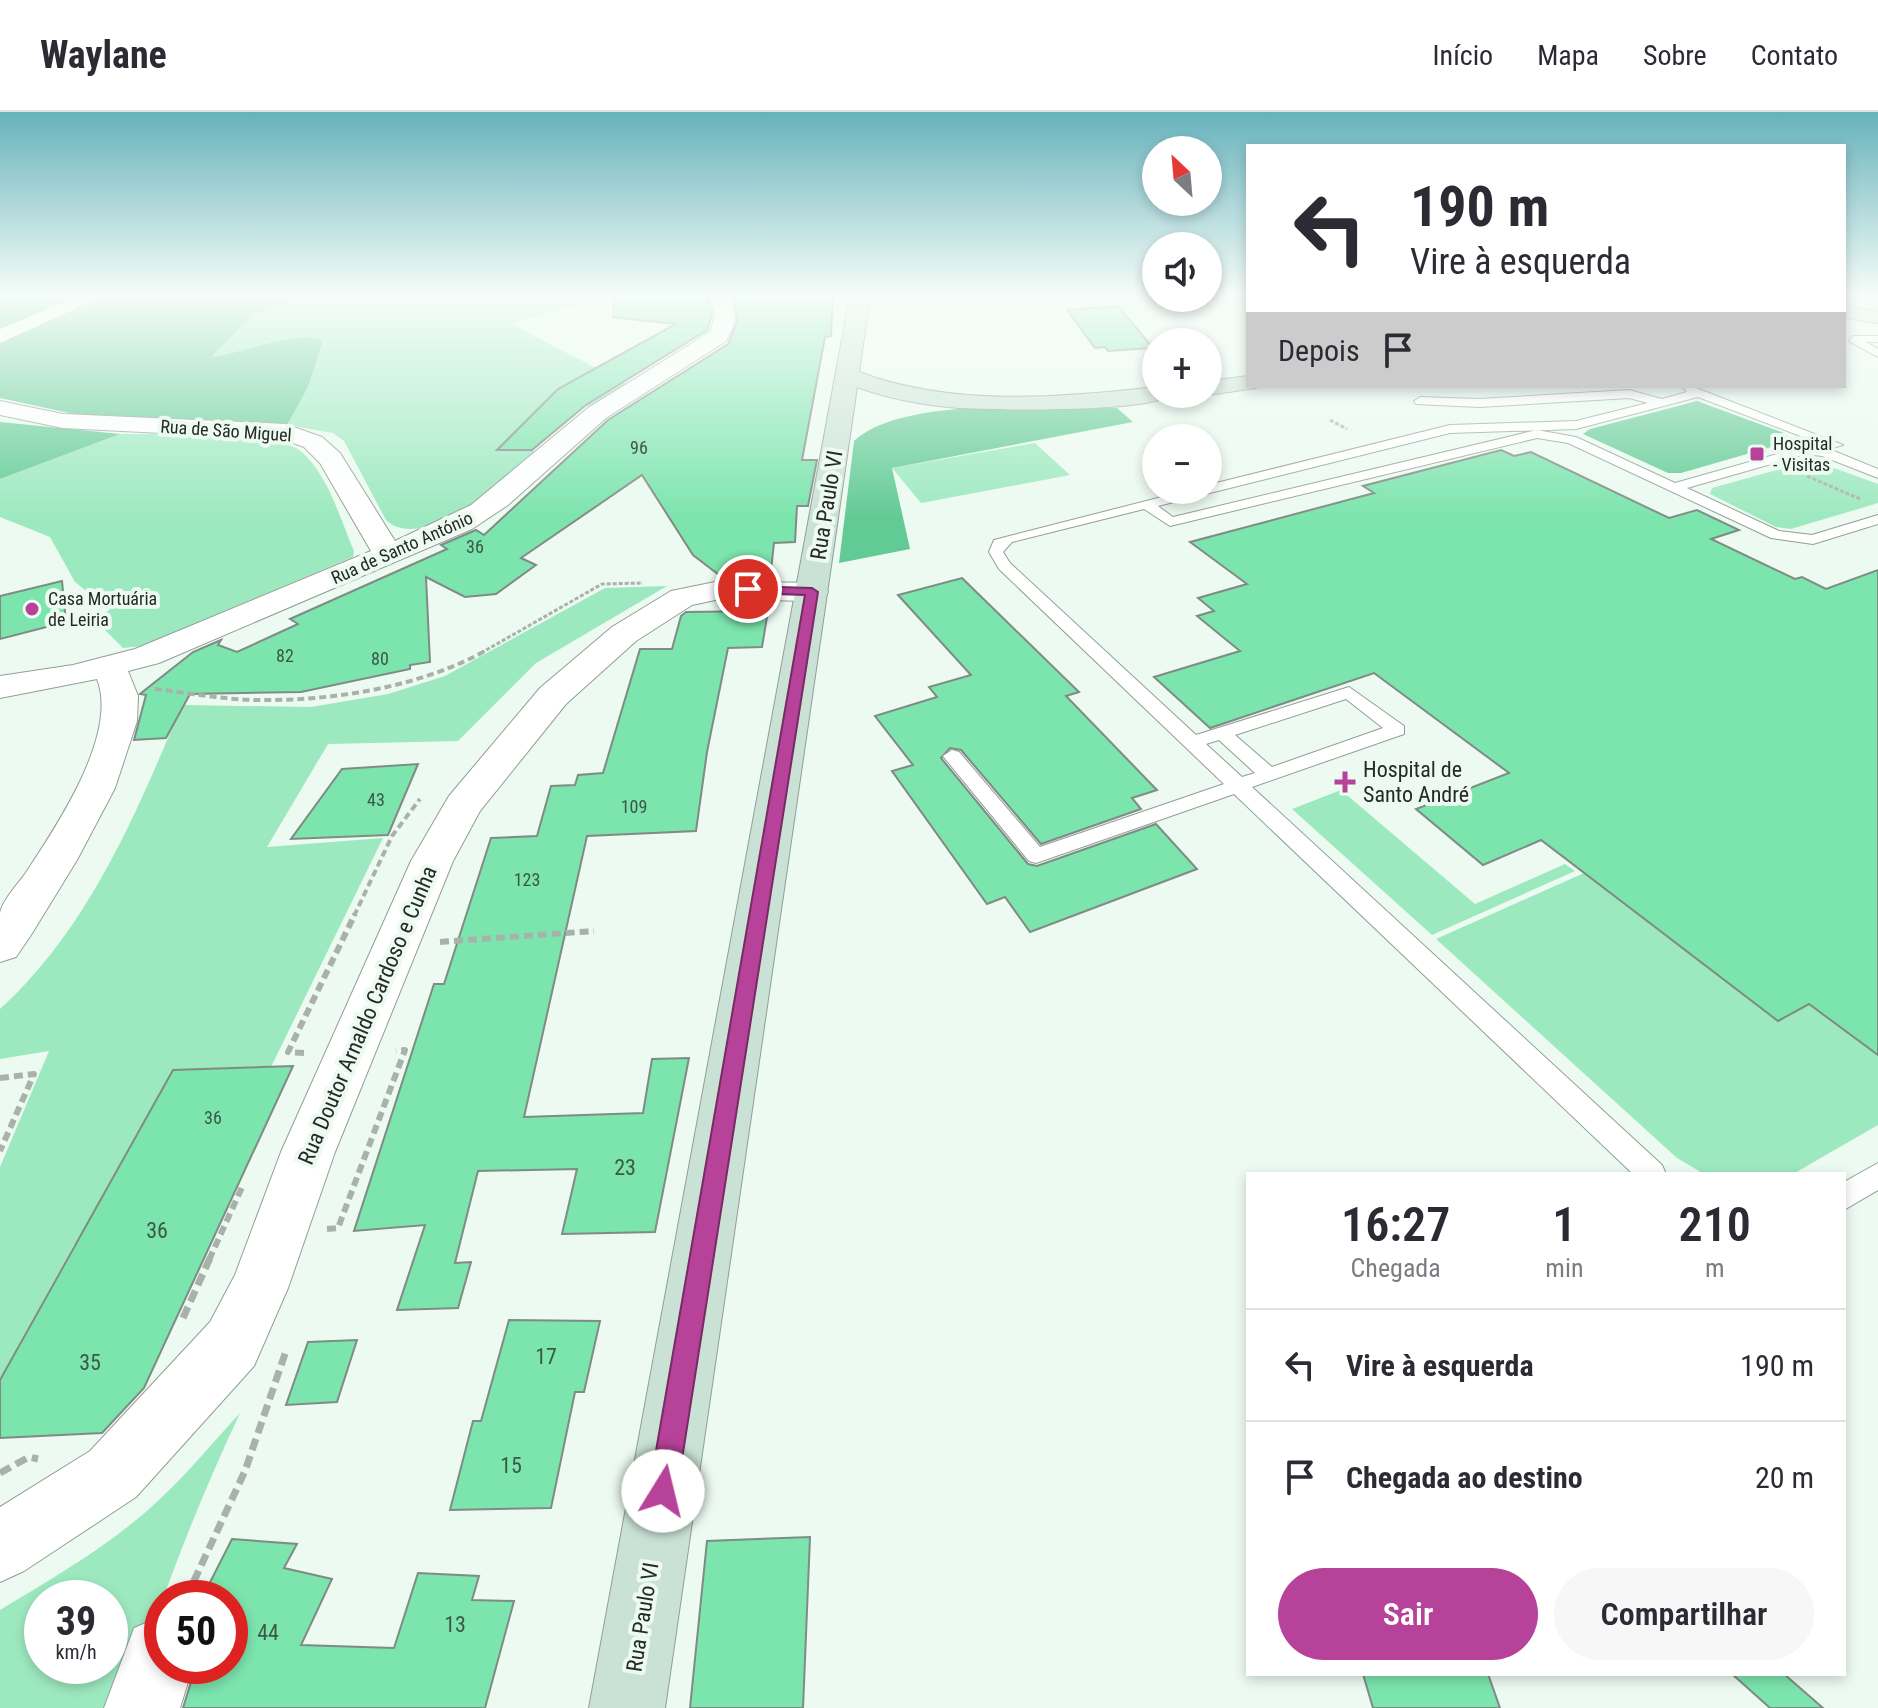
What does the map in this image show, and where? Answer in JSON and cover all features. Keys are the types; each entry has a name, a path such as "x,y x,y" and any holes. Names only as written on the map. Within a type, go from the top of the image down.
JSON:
{"main road":[{"name":"Rua Paulo VI","path":"627,1708 812,592 847,420 848,370"},
{"path":"847,375 895,406"},
{"path":"1222,386 1246,383"},
{"path":"847,420 895,406 1142,395"}],"street":[{"name":"Rua de Santo António","path":"0,687 113,678 175,645 389,556 485,510 609,404 663,370"},
{"name":"Rua de São Miguel","path":"0,408 63,421 247,429 301,436 323,448 389,556"},
{"name":"Rua Doutor Arnaldo Cardoso e Cunha","path":"0,1547 113,1474 232,1344 259,1288 308,1152 432,861 463,805 553,696 624,634 665,607 702,593 748,589 812,592"},
{"path":"0,945 62,850 86,802 118,726 113,678"}],"lane":[{"path":"1687,388 1878,463"},
{"path":"1222,486 1450,429 1576,425 1699,393"},
{"path":"1420,401 1469,403 1629,394 1660,403"},
{"path":"1147,505 1170,522 1537,434 1571,440 1764,531 1790,538 1813,540 1878,519"},
{"path":"1673,488 1814,450 1878,474"},
{"path":"1151,504 1007,539 999,543 996,552 1004,566 1190,743 1650,1172"},
{"path":"952,756 1036,856 1397,730 1349,692 1190,743"},
{"path":"1222,733 1269,775"},
{"path":"1846,1196 1878,1175"}],"path":[{"path":"1769,460 1864,500"},
{"path":"113,678 140,687 257,700 304,698 393,685 463,663 602,584 656,583"},
{"path":"395,946 594,931"},
{"path":"0,1078 34,1074 0,1151"},
{"path":"195,1580 245,1471 288,1344"}],"green space":[{"path":"0,370 313,370 287,425 92,418 0,398"},
{"path":"313,370 601,370 627,384 591,407 547,400 499,450 537,451 501,488 465,512 437,524 409,529 397,527 386,520 344,441 333,433 287,425"},
{"path":"1697,401 1784,433 1792,441 1681,473 1668,473 1583,434 1590,429"},
{"path":"979,408 1117,408 1133,422 892,468 910,549 839,563 854,441 876,427 906,417"},
{"path":"0,422 120,434 0,479"},
{"path":"120,434 244,436 289,445 303,453 320,474 354,551 353,557 143,646 123,648 93,618 110,610 75,582 50,537 0,517 0,479"},
{"path":"1035,443 1070,475 921,503 892,468"},
{"path":"1812,460 1878,484 1878,503 1791,529 1776,527 1710,494 1712,488"},
{"path":"667,586 536,663 458,741 328,744 267,847 383,838 271,1067 173,1070 152,1107 151,1128 139,1129 91,1216 88,1242 75,1243 18,1346 14,1376 0,1377 0,1167 49,1051 0,1059 0,1009 60,943 85,906 128,828 182,705 311,707 388,694 445,676 605,588"},
{"path":"1341,790 1475,904 1565,864 1575,871 1432,935 1292,809"},
{"path":"1584,873 1669,939 1732,908 1840,987 1846,1031 1878,1055 1878,1125 1796,1172 1701,1172 1677,1158 1436,939"},
{"path":"240,1413 170,1580 144,1580 144,1654 126,1708 0,1708 0,1610 24,1595 24,1684 128,1684 128,1580 48,1580 143,1515"}],"building":[{"path":"592,370 642,370 586,405 532,450 497,450 558,389"},
{"path":"686,370 819,370 802,460 817,460 808,506 797,506 795,542 774,543 770,579 723,578 693,555 642,475 521,558 536,565 496,594 465,597 426,577 430,662 301,692 190,694 166,738 134,740 146,695 140,694 193,652 221,640 218,645 237,652 298,624 290,619 447,549 441,545 476,530 484,535 608,420"},
{"path":"1501,450 1514,456 1531,452 1669,518 1697,510 1739,530 1711,539 1795,579 1802,577 1826,589 1878,570 1878,1055 1809,1004 1778,1021 1541,840 1483,865 1416,809 1509,773 1374,673 1210,728 1154,677 1240,651 1197,616 1214,611 1198,598 1247,584 1190,542 1374,493 1363,486"},
{"path":"962,578 1079,692 1066,696 1157,790 1132,798 1141,809 1041,844 961,750 950,748 941,758 1028,864 1037,866 1156,824 1197,869 1030,932 1005,897 987,904 892,771 913,765 875,716 937,697 929,687 971,675 898,595"},
{"name":"Casa Mortuária de Leiria","path":"62,581 66,622 0,639 0,596"},
{"path":"768,611 762,647 728,648 707,752 696,831 587,836 524,1117 643,1113 652,1059 689,1058 655,1232 562,1234 577,1169 478,1171 455,1263 471,1262 458,1308 397,1310 425,1225 354,1231 434,984 444,984 491,838 537,836 551,786 575,785 578,775 603,773 640,649 672,649 681,616 686,612"},
{"path":"418,764 388,835 291,839 342,769"},
{"path":"293,1066 144,1388 102,1433 0,1438 0,1380 173,1070"},
{"path":"509,1320 600,1321 584,1392 575,1392 551,1508 450,1510 473,1421 481,1421"},
{"path":"357,1340 337,1402 286,1405 308,1342"},
{"path":"810,1537 803,1708 690,1708 707,1541"},
{"path":"232,1539 297,1544 284,1568 332,1579 301,1645 394,1648 418,1573 479,1576 472,1600 514,1601 485,1708 183,1708 190,1684 248,1684 248,1580 211,1580"},
{"path":"1364,1676 1489,1676 1500,1708 1373,1708"},
{"path":"1734,1676 1786,1676 1823,1708 1770,1708"}],"place":[{"name":"Hospital - Visitas","path":"1757,454"},
{"name":"Casa Mortuária de Leiria","path":"32,609"},
{"name":"Hospital de Santo André","path":"1345,782"}],"route":[{"path":"663,1491 812,592 748,589"}]}
